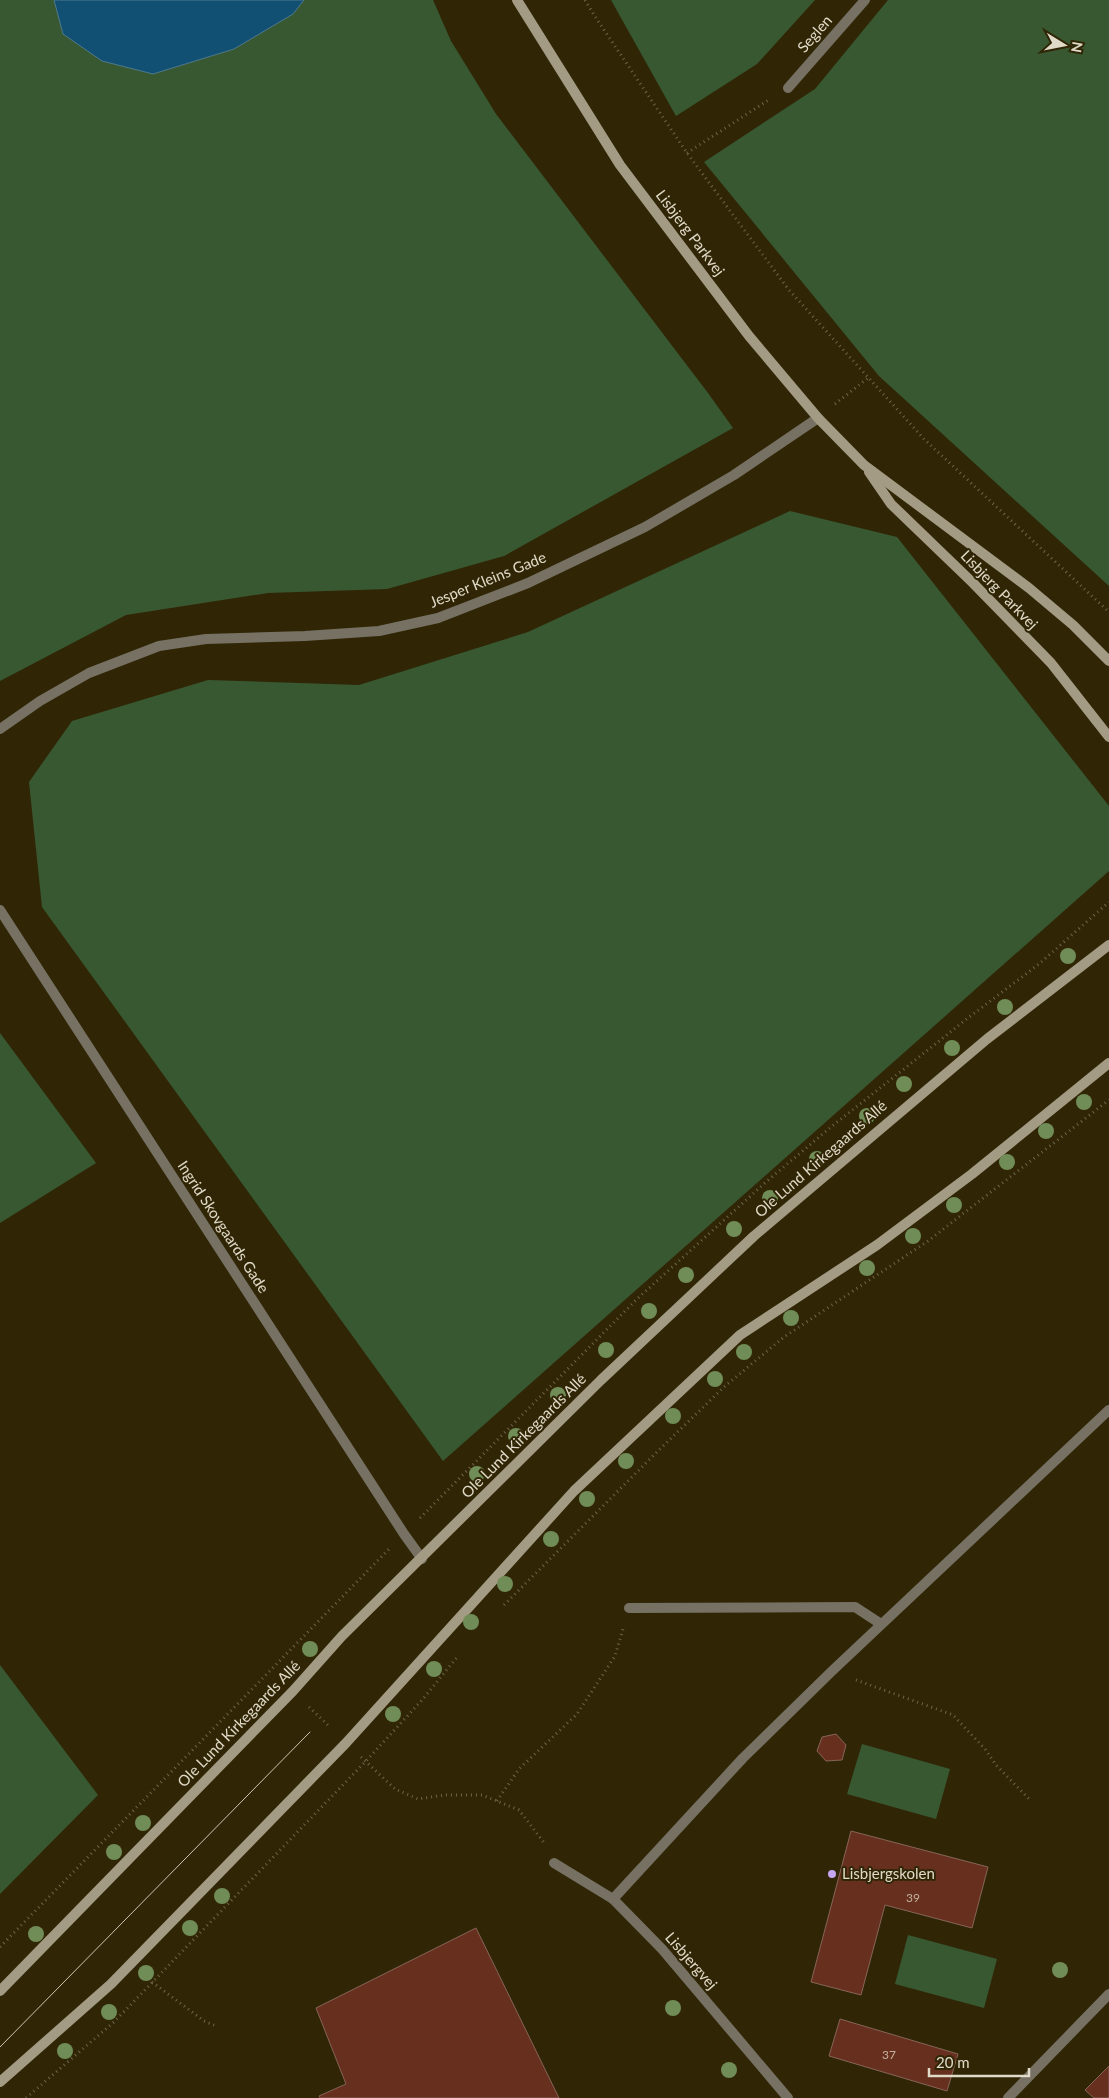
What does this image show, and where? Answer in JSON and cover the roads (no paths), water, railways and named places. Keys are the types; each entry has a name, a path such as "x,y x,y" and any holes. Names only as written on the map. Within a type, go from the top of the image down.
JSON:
{"street":[{"name":"Lisbjerg Parkvej","path":"517,0 620,165 749,336 818,418 864,465 1029,588 1073,625 1109,661"},
{"name":"Seglen","path":"788,88 865,0"},
{"name":"Jesper Kleins Gade","path":"0,729 40,701 89,673 159,646 206,639 304,636 379,631 438,618 528,583 645,527 734,475 818,418"},
{"name":"Lisbjerg Parkvej","path":"864,465 891,504 973,583 1051,663 1109,738"},
{"name":"Ingrid Skovgaards Gade","path":"0,910 422,1559"},
{"name":"Ole Lund Kirkegaards Allé","path":"0,1991 293,1691 342,1636 601,1380 754,1236 986,1039 1109,945"},
{"path":"0,2082 111,1984 346,1742 574,1492 740,1335 878,1245 972,1174 1109,1063"},
{"path":"613,1899 743,1758 881,1624 1109,1410"},
{"path":"629,1608 855,1607 881,1624"},
{"name":"Lisbjergvej","path":"554,1863 613,1899 662,1949 788,2098"},
{"path":"1008,2098 1109,1994"}],"water":[{"path":"54,0 304,0 293,14 234,49 153,74 102,61 63,34"}],"tram line":[{"path":"0,2047 310,1732"}],"place":[{"name":"Lisbjergskolen","path":"832,1874"}]}
